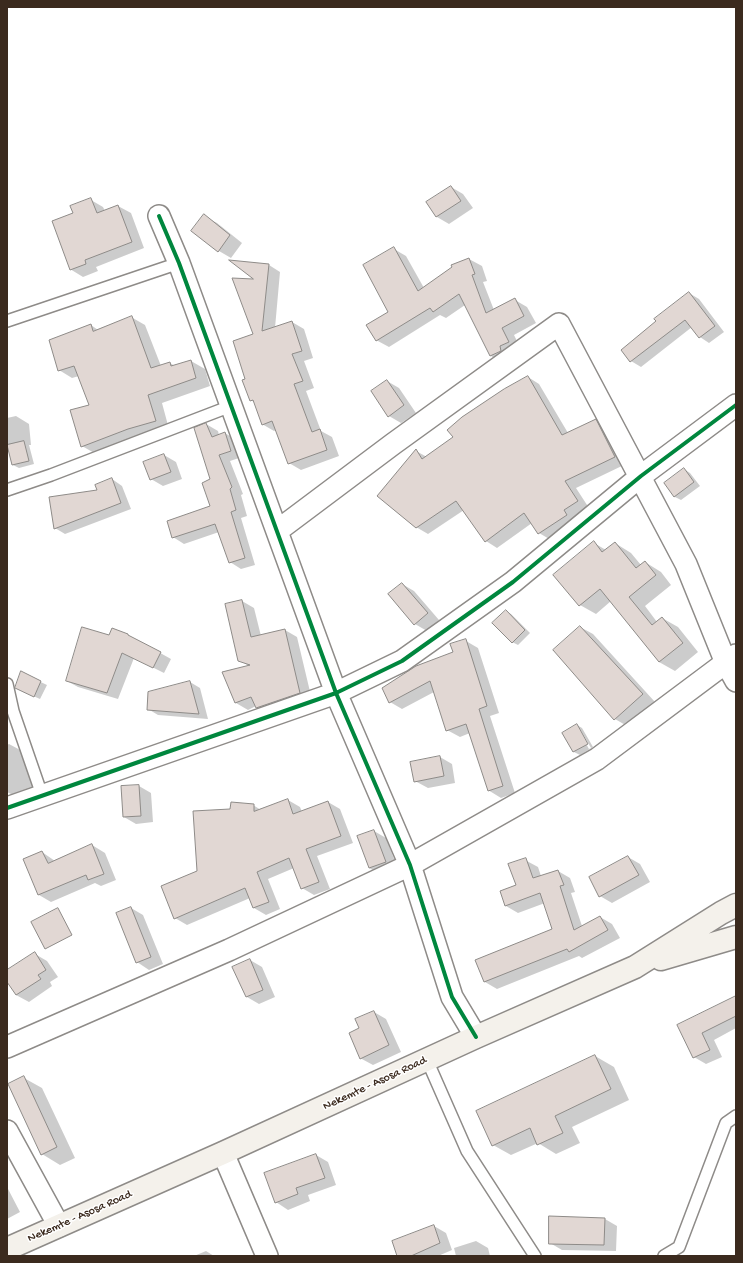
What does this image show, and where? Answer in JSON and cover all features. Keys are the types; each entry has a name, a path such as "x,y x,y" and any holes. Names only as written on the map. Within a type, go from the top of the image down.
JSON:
{"highway":[{"name":"Nekemte - Asosa Road","path":"7,1249 223,1153 476,1037 635,967 736,905"},
{"path":"635,967 736,937"}],"street":[{"path":"159,216 179,262 336,693 410,865 452,997 476,1037"},
{"path":"7,1048 229,950 410,865 597,759 733,666 686,564 641,476 559,324 393,444 277,531"},
{"path":"7,808 336,693 402,661 513,582 641,476 736,405"},
{"path":"7,1131 59,1226"},
{"path":"223,1153 267,1256"}],"lane":[{"path":"7,321 179,262"},
{"path":"7,490 51,475 231,406"},
{"path":"7,684 13,711 42,795"},
{"path":"427,1060 467,1151 535,1256"},
{"path":"664,1256 679,1248 726,1123 736,1116"}],"building":[{"path":"451,186 461,201 436,217 426,202"},
{"path":"91,198 97,213 118,205 132,242 85,260 86,264 70,270 52,221 73,213 70,206"},
{"path":"204,214 230,235 218,252 191,231"},
{"path":"394,247 418,291 452,267 451,265 469,258 475,274 472,275 486,313 515,298 524,316 502,328 509,342 500,346 501,351 490,356 459,294 433,312 430,308 376,341 366,325 388,312 363,265"},
{"path":"229,260 269,264 262,331 292,321 302,351 292,354 303,381 294,384 312,432 320,429 327,450 288,464 272,421 262,425 253,400 250,401 242,380 245,379 233,341 253,334 232,278 253,279"},
{"path":"689,292 715,326 699,338 685,320 630,362 621,350 656,321 654,319"},
{"path":"132,316 151,368 170,362 171,366 191,360 196,378 148,395 156,421 128,429 81,447 70,410 89,405 74,366 58,371 49,340 91,324 93,331"},
{"path":"528,376 562,435 596,419 615,457 565,481 578,501 564,510 567,515 538,534 524,513 485,542 456,501 416,528 377,496 416,449 422,459 453,437 447,430 462,417 504,389"},
{"path":"387,380 404,405 388,417 371,391"},
{"path":"206,423 212,437 225,432 231,451 219,455 232,487 230,489 236,510 231,512 245,558 229,563 215,524 172,538 167,521 210,506 202,483 210,479 194,428"},
{"path":"24,441 29,461 12,465 7,445"},
{"path":"164,454 171,472 150,480 143,462"},
{"path":"684,468 694,482 674,497 664,483"},
{"path":"112,478 121,503 54,529 49,497 97,490 95,485"},
{"path":"594,541 602,552 615,542 636,568 645,561 656,575 629,597 652,625 662,617 683,643 659,662 600,589 579,606 553,575"},
{"path":"402,583 428,613 414,625 388,594"},
{"path":"242,600 251,637 285,629 300,693 256,708 251,697 235,703 222,672 250,665 238,661 225,604"},
{"path":"506,610 525,630 512,643 492,623"},
{"path":"580,626 643,694 614,720 553,650"},
{"path":"82,627 109,635 112,628 128,634 161,652 153,668 122,653 107,693 66,681"},
{"path":"466,639 487,706 479,709 503,786 488,791 466,724 446,731 430,681 389,703 382,688 416,666 453,652 450,644"},
{"path":"21,671 41,681 34,697 15,688"},
{"path":"190,681 199,714 147,710 148,692"},
{"path":"577,724 588,744 573,752 562,733"},
{"path":"440,756 444,776 414,782 410,762"},
{"path":"139,785 141,816 123,817 121,786"},
{"path":"288,799 293,814 328,801 341,836 306,849 319,882 301,889 289,858 257,872 269,902 253,908 245,888 174,919 161,886 197,871 193,811 230,809 231,802 254,804 254,811"},
{"path":"374,830 386,862 369,868 357,836"},
{"path":"92,844 104,874 88,880 86,875 38,895 23,859 42,851 48,863"},
{"path":"628,856 639,875 599,897 589,877"},
{"path":"526,858 533,878 558,870 564,885 560,886 574,930 600,916 608,930 569,952 567,949 484,982 475,960 552,929 540,893 505,906 500,891 516,885 508,864"},
{"path":"131,907 151,957 136,963 116,913"},
{"path":"58,908 72,935 45,949 31,922"},
{"path":"35,952 46,970 38,975 41,979 16,995 7,982 7,970"},
{"path":"250,959 263,990 246,997 232,967"},
{"path":"736,996 736,1016 702,1033 710,1050 693,1058 677,1025"},
{"path":"374,1011 389,1045 360,1059 349,1033 359,1028 355,1019"},
{"path":"595,1055 611,1089 555,1116 563,1133 537,1145 530,1128 492,1146 476,1111"},
{"path":"24,1076 57,1147 41,1155 8,1084"},
{"path":"316,1154 325,1178 296,1188 298,1194 275,1203 264,1173"},
{"path":"549,1216 605,1218 604,1245 549,1244"},
{"path":"434,1225 440,1243 411,1256 397,1256 392,1241"}],"cycle path":[{"path":"159,216 179,263 336,693 410,865 452,997 476,1037"},
{"path":"7,808 336,693 402,661 513,582 641,476 736,405"}]}
